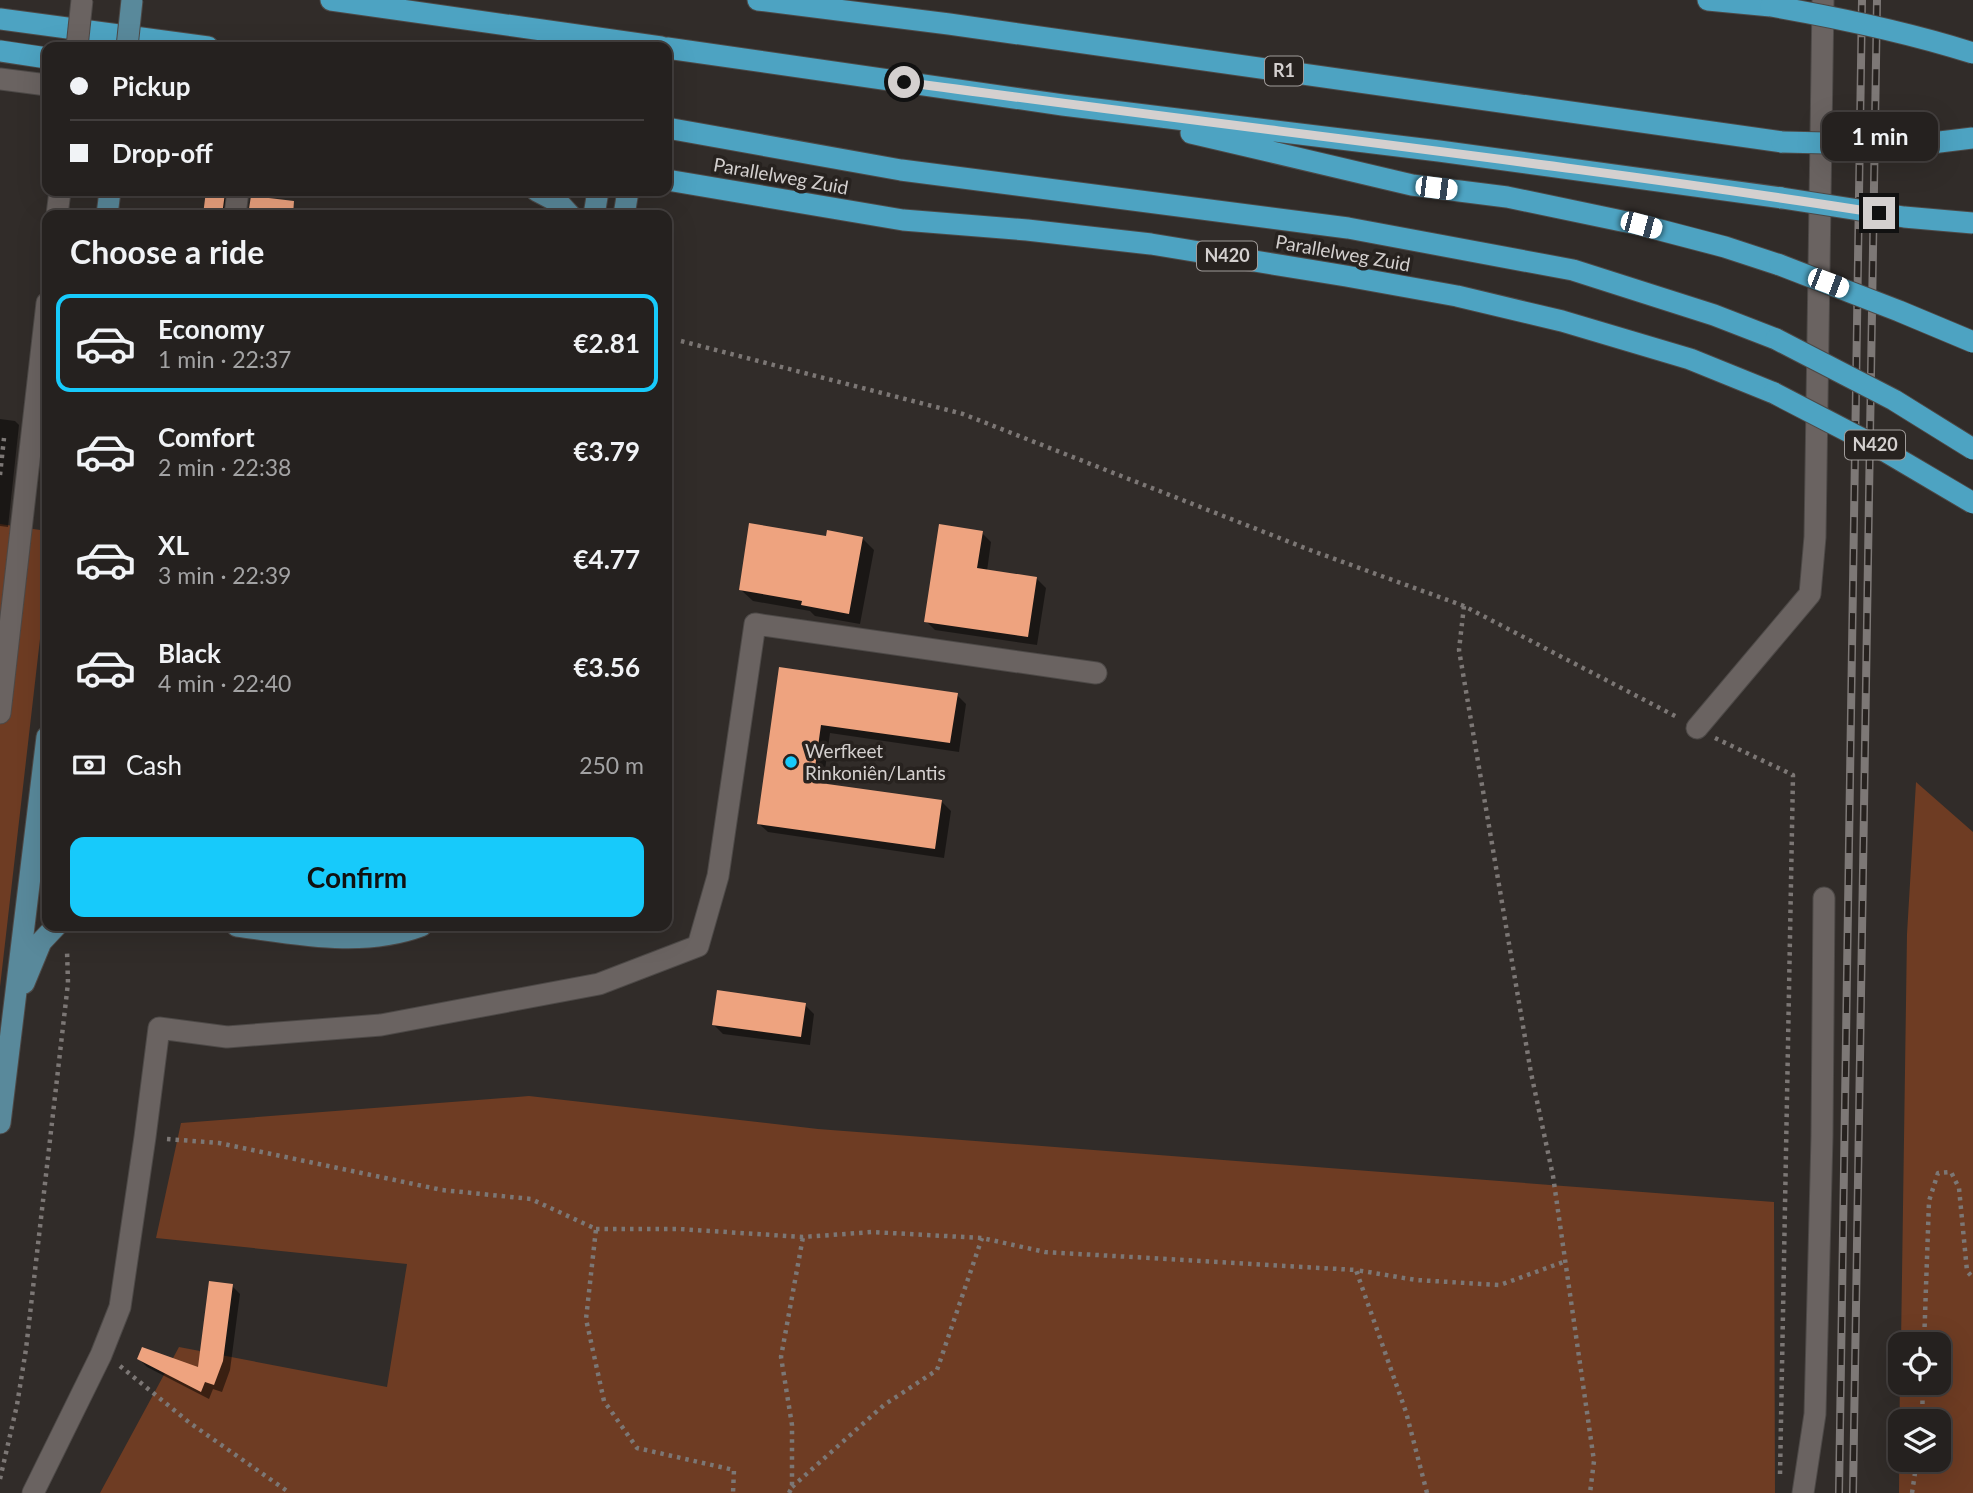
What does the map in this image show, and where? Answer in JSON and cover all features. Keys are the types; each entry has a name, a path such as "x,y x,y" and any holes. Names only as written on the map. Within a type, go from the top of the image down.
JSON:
{"highway":[{"path":"331,0 625,42"},
{"name":"R1","path":"758,0 949,24 1782,142 1914,145 1973,138"},
{"path":"786,4 812,0"},
{"path":"1708,0 1771,6 1840,18 1926,38 1973,53"},
{"path":"0,19 171,42"},
{"path":"672,49 1063,105 1426,149 1904,217 1973,223"},
{"path":"0,51 42,57"},
{"path":"1063,105 1236,142 1412,185 1507,197 1641,225 1726,247 1780,265 1973,342"},
{"name":"Parallelweg Zuid","path":"672,129 901,170 1348,228 1573,270 1714,314 1776,340 1894,400 1973,449"},
{"name":"Parallelweg Zuid","path":"672,181 903,220 1151,244 1457,296 1562,321 1690,359 1774,393 1878,447 1973,503"}],"main road":[{"path":"128,42 132,0"},
{"path":"547,196 565,210"},
{"path":"0,1124 42,783"},
{"path":"273,931 317,937 353,938 402,931"},
{"path":"13,1011 41,942 60,932"}],"street":[{"path":"78,42 82,0"},
{"path":"1697,728 1810,594 1815,523 1823,0"},
{"path":"0,79 42,84"},
{"path":"0,713 42,347"},
{"path":"33,1493 101,1355 120,1307 159,1028 227,1037 381,1025 599,984 698,946 718,876 755,624 1096,673"},
{"path":"1803,1493 1815,1414 1822,1136 1824,898"}],"path":[{"path":"681,341 964,414 1310,550 1464,606 1730,746 1793,775 1780,1479"},
{"path":"0,475 4,438"},
{"path":"1464,606 1459,650 1531,1073 1553,1176 1594,1461 1590,1493"},
{"path":"0,1479 17,1405 26,1349 68,983 67,951 60,932"},
{"path":"145,1137 219,1143 442,1190 531,1199 596,1229 679,1229 803,1237 872,1232 982,1238 1045,1252 1356,1270 1416,1280 1500,1284 1566,1261"},
{"path":"1924,1332 1929,1201 1938,1173 1951,1171 1959,1188 1967,1271 1973,1278"},
{"path":"596,1229 586,1319 604,1401 637,1448 734,1470 733,1493"},
{"path":"791,1490 792,1424 781,1357 803,1237"},
{"path":"791,1490 884,1405 937,1370 982,1238"},
{"path":"1356,1270 1406,1412 1427,1493"},
{"path":"101,1355 119,1366 190,1423 290,1493"},
{"path":"1912,1493 1915,1472"}],"shaded area":[{"path":"0,524 42,530 42,622 0,987"},
{"path":"1916,782 1973,832 1973,1493 1899,1493 1899,1472 1951,1472 1951,1409 1900,1409 1900,1395 1951,1395 1951,1332 1901,1332 1907,934"},
{"path":"529,1096 818,1129 1774,1202 1775,1493 100,1493 179,1347 387,1387 407,1264 156,1238 181,1123"}],"building":[{"path":"205,196 225,196 223,210 204,210"},
{"path":"251,196 294,201 293,210 249,210"},
{"path":"749,523 826,536 827,530 863,537 849,614 801,605 802,601 739,590"},
{"path":"939,524 983,531 977,568 1037,577 1028,637 924,622"},
{"name":"Werfkeet Rinkoniên/Lantis","path":"779,667 958,693 950,743 821,725 813,782 942,800 935,849 757,824"},
{"path":"717,990 806,1003 801,1037 712,1025"},
{"path":"209,1281 233,1284 223,1361 214,1385 205,1382 201,1392 137,1359 142,1347 198,1367"}],"railway":[{"path":"1839,1493 1862,0"},
{"path":"1853,1493 1877,0"}],"place":[{"name":"Werfkeet Rinkoniên/Lantis","path":"791,762"}],"route":[{"path":"904,82 1063,105 1465,154 1879,213"}]}
